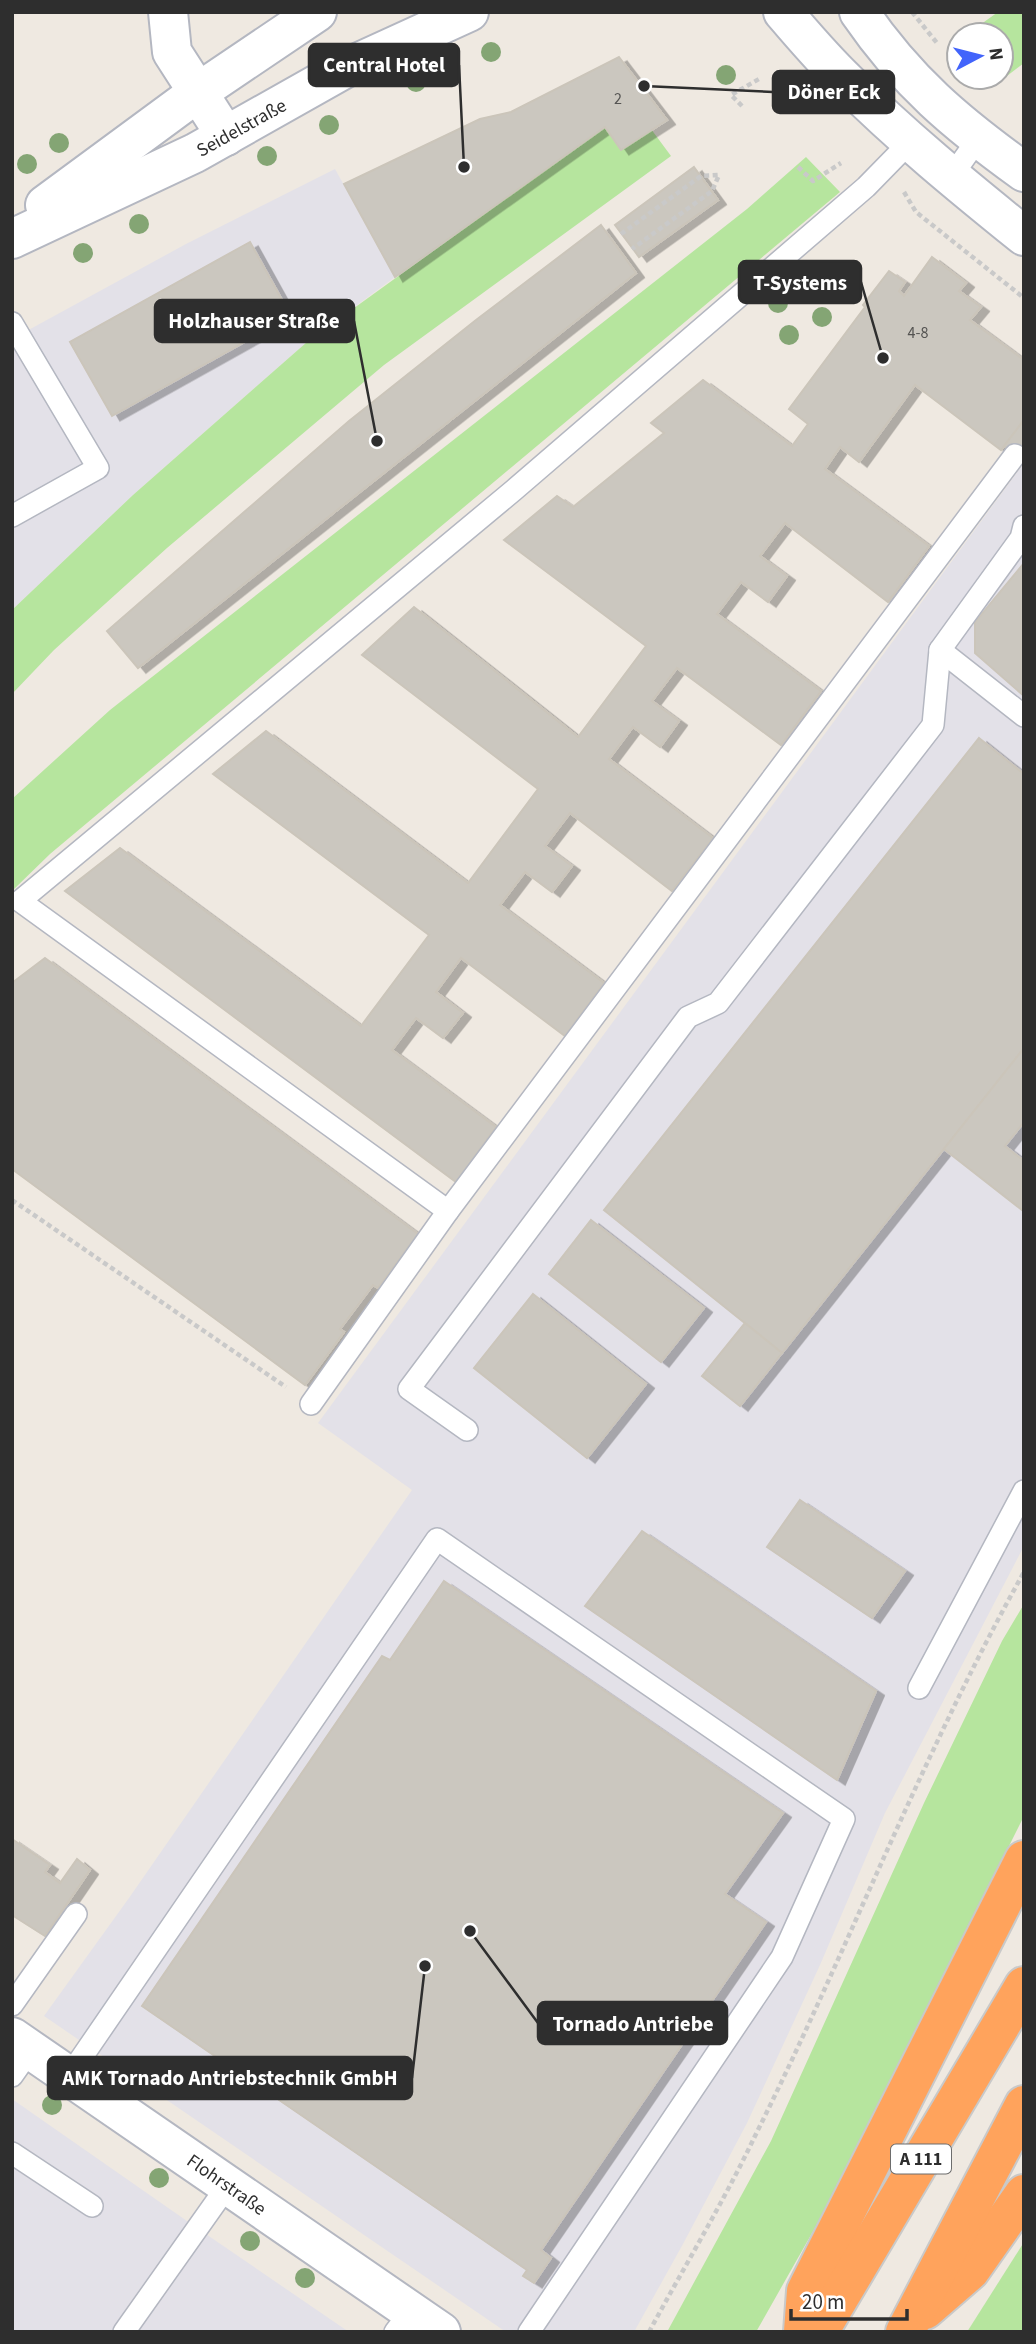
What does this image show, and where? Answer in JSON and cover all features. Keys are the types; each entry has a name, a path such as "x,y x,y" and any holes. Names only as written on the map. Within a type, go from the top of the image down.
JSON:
{"highway":[{"path":"803,2332 806,2291 1024,1860"},
{"name":"A 111","path":"819,2332 1024,1986"},
{"path":"906,2329 1024,2105"},
{"path":"906,2329 970,2271 1024,2194"}],"main road":[{"path":"168,12 172,52 226,136"},
{"path":"12,229 197,93 317,12"},
{"name":"Seidelstraße","path":"12,239 195,153 344,69 469,12"},
{"path":"783,12 843,78 951,177 1024,236"},
{"path":"859,12 917,86 978,139 1024,172"},
{"name":"Flohrstraße","path":"18,2054 69,2076 228,2185 416,2325"}],"lane":[{"path":"951,177 978,139"},
{"path":"448,1211 16,905 514,490 866,187 911,141"},
{"path":"12,323 97,468 12,516"},
{"path":"311,1404 448,1211 1015,455"},
{"path":"467,1430 410,1389 688,1017 718,1003 933,725 940,650 1021,538 1024,526"},
{"path":"940,650 1024,716"},
{"path":"919,1688 1024,1491"},
{"path":"69,2076 438,1539 844,1819 782,1957 530,2332"},
{"path":"12,2005 76,1914"},
{"path":"12,2153 92,2206"},
{"path":"124,2332 228,2185"}],"path":[{"path":"912,12 942,49"},
{"path":"742,106 731,95 758,79"},
{"path":"798,167 813,181 841,163"},
{"path":"621,234 701,176 719,175 712,191 632,249"},
{"path":"12,1200 311,1404"},
{"path":"649,2332 755,2137 919,1782 993,1627 1024,1572"}],"shaded area":[{"path":"335,169 395,277 307,342 133,495 12,610 12,339 186,244"},
{"path":"1024,463 1024,1546 885,1813 820,1965 747,2123 634,2332 506,2332 44,2016 412,1490 318,1423"},
{"path":"12,2099 197,2228 349,2332 12,2332"}],"green space":[{"path":"998,12 1024,12 1024,63 1015,70 1015,21 985,21"},
{"path":"605,127 621,150 651,129 671,156 384,365 167,548 54,650 12,694 12,610 133,495 307,342"},
{"path":"806,157 840,192 50,854 12,891 12,799 110,710 747,209"},
{"path":"1024,1604 1024,1816 841,2182 756,2332 667,2332 771,2141 924,1803 1002,1641"},
{"path":"1024,2242 1024,2332 967,2332"}],"building":[{"path":"619,57 667,120 621,150 605,127 395,277 344,184 480,119 511,112"},
{"path":"694,167 718,200 639,257 615,225"},
{"path":"601,225 636,273 138,668 107,631 349,421"},
{"path":"250,242 291,316 112,416 70,342"},
{"path":"932,257 966,283 959,291 981,307 970,320 1024,360 1024,420 1001,450 915,385 859,462 840,447 825,469 929,546 888,602 785,523 760,556 787,576 768,602 741,582 717,614 821,691 781,745 677,668 652,701 679,721 660,747 633,727 609,759 713,838 672,891 570,813 545,846 572,866 552,892 525,872 500,905 604,983 565,1036 461,958 436,992 463,1013 443,1038 416,1018 392,1050 496,1127 456,1182 65,891 120,848 361,1026 429,935 213,774 266,731 468,883 538,789 362,655 414,607 578,737 646,646 504,540 557,496 573,507 664,433 651,423 703,380 792,446 808,424 789,409 865,307 863,305 889,271 905,282 899,291 904,296"},
{"path":"1024,420 1024,461 1004,446"},
{"path":"1024,563 1024,696 975,653 975,622"},
{"path":"979,738 1024,774 1024,1048 782,1353 604,1210"},
{"path":"45,958 418,1234 378,1288 373,1285 340,1329 344,1332 305,1385 12,1169 12,983"},
{"path":"1024,1048 1024,1122 1005,1146 1024,1161 1022,1210 944,1149"},
{"path":"591,1220 704,1308 661,1362 549,1274"},
{"path":"533,1294 646,1384 587,1458 474,1368"},
{"path":"745,1323 782,1353 740,1406 702,1376"},
{"path":"800,1500 905,1571 872,1618 767,1547"},
{"path":"642,1531 876,1691 837,1780 585,1606"},
{"path":"444,1581 783,1813 725,1894 766,1922 541,2250 551,2258 534,2283 523,2276 527,2270 142,2006 382,1656 390,1660"},
{"path":"12,1839 50,1865 45,1872 60,1883 77,1859 90,1870 45,1936 12,1915"}],"place":[{"name":"Döner Eck","path":"644,86"},
{"name":"Central Hotel","path":"464,167"},
{"name":"T-Systems","path":"883,358"},
{"name":"Holzhauser Straße","path":"377,441"},
{"name":"Tornado Antriebe","path":"470,1931"},
{"name":"AMK Tornado Antriebstechnik GmbH","path":"425,1966"}]}
